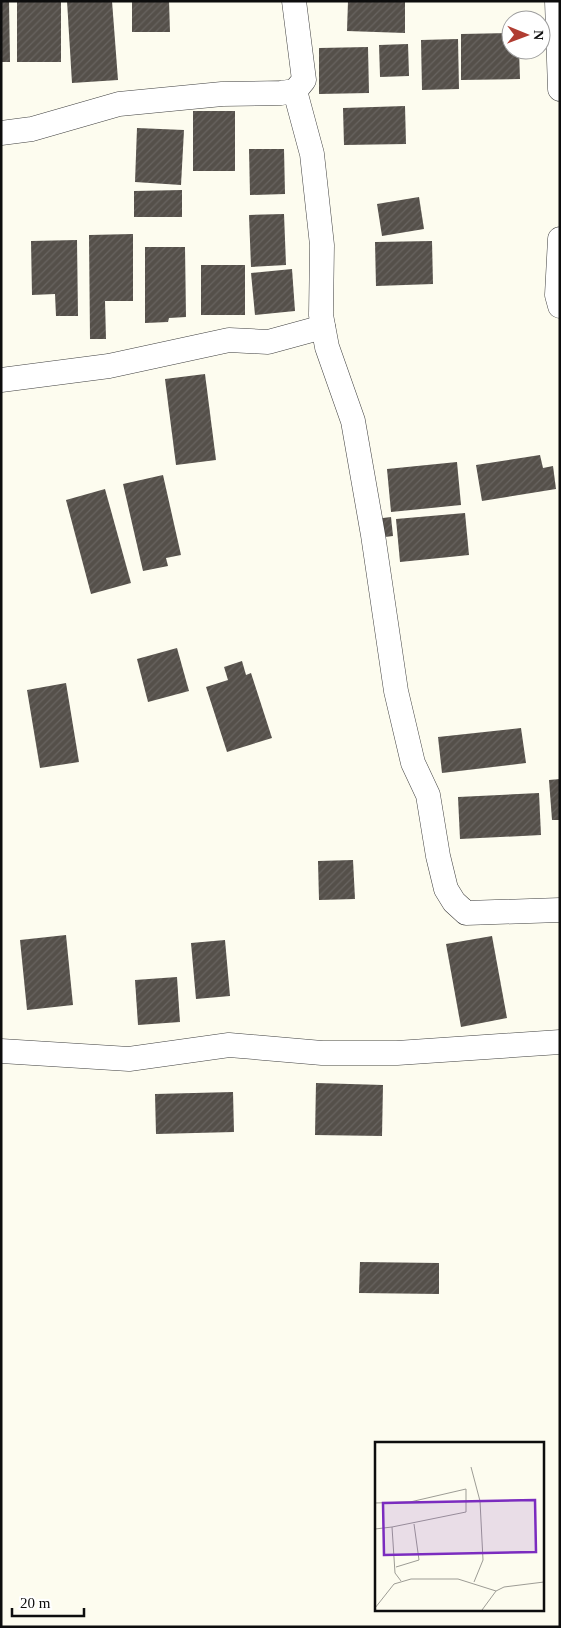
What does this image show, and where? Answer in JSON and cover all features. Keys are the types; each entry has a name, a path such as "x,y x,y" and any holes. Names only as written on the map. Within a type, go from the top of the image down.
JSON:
{"street":[{"path":"1,133 32,129 119,104 222,94 281,94 295,91 304,80 294,1"},
{"path":"557,1 560,89"},
{"path":"295,91 313,163 322,245 321,315 323,327 327,347 353,421 374,535 396,691 413,763 428,795 438,856 446,889 454,902 466,913 560,910"},
{"path":"560,239 557,295 560,306"},
{"path":"1,380 109,366 229,340 268,342 323,327"},
{"path":"1,1051 128,1059 229,1045 322,1053 397,1053 560,1042"}],"building":[{"path":"1,1 9,1 10,62 1,62"},
{"path":"17,1 61,1 61,62 17,62"},
{"path":"67,1 112,1 118,80 72,83"},
{"path":"132,1 169,1 170,32 132,32"},
{"path":"348,1 405,1 405,33 347,31"},
{"path":"501,33 501,60 519,60 520,79 461,80 461,34"},
{"path":"458,39 459,89 422,90 421,40"},
{"path":"408,44 409,76 380,77 379,45"},
{"path":"368,47 369,93 319,94 319,48"},
{"path":"405,106 406,144 344,145 343,108"},
{"path":"193,111 235,111 235,171 193,171"},
{"path":"137,128 184,130 181,185 135,182"},
{"path":"249,149 284,149 285,194 250,195"},
{"path":"182,190 182,217 134,217 134,191"},
{"path":"419,197 424,229 382,236 377,204"},
{"path":"284,214 286,265 251,267 249,215"},
{"path":"133,234 133,301 105,301 106,339 90,339 89,235"},
{"path":"77,240 78,316 56,316 55,294 32,295 31,241"},
{"path":"432,241 433,284 376,286 375,242"},
{"path":"145,247 185,247 186,317 169,318 168,322 145,323"},
{"path":"201,265 245,265 245,315 201,315"},
{"path":"292,269 295,311 255,315 251,273"},
{"path":"205,374 216,460 176,465 165,379"},
{"path":"540,455 543,468 553,466 556,489 482,501 476,465"},
{"path":"457,462 461,505 391,512 387,469"},
{"path":"163,475 181,555 166,558 168,566 143,571 123,484"},
{"path":"105,489 131,583 91,594 66,500"},
{"path":"465,513 469,555 400,562 396,519"},
{"path":"391,517 393,536 377,538 375,519"},
{"path":"177,648 189,691 148,702 137,659"},
{"path":"242,661 246,675 251,673 272,738 227,752 206,687 228,680 224,667"},
{"path":"66,683 79,762 40,768 27,690"},
{"path":"521,728 526,763 442,773 438,737"},
{"path":"560,779 560,820 552,820 549,780"},
{"path":"539,793 541,835 460,839 458,797"},
{"path":"353,860 355,899 319,900 318,861"},
{"path":"66,935 73,1005 27,1010 20,940"},
{"path":"492,936 507,1018 461,1027 446,944"},
{"path":"225,940 230,996 196,999 191,943"},
{"path":"177,977 180,1022 138,1025 135,980"},
{"path":"316,1083 383,1085 382,1136 315,1135"},
{"path":"233,1092 234,1132 156,1134 155,1094"},
{"path":"360,1262 439,1263 439,1294 359,1293"}]}
